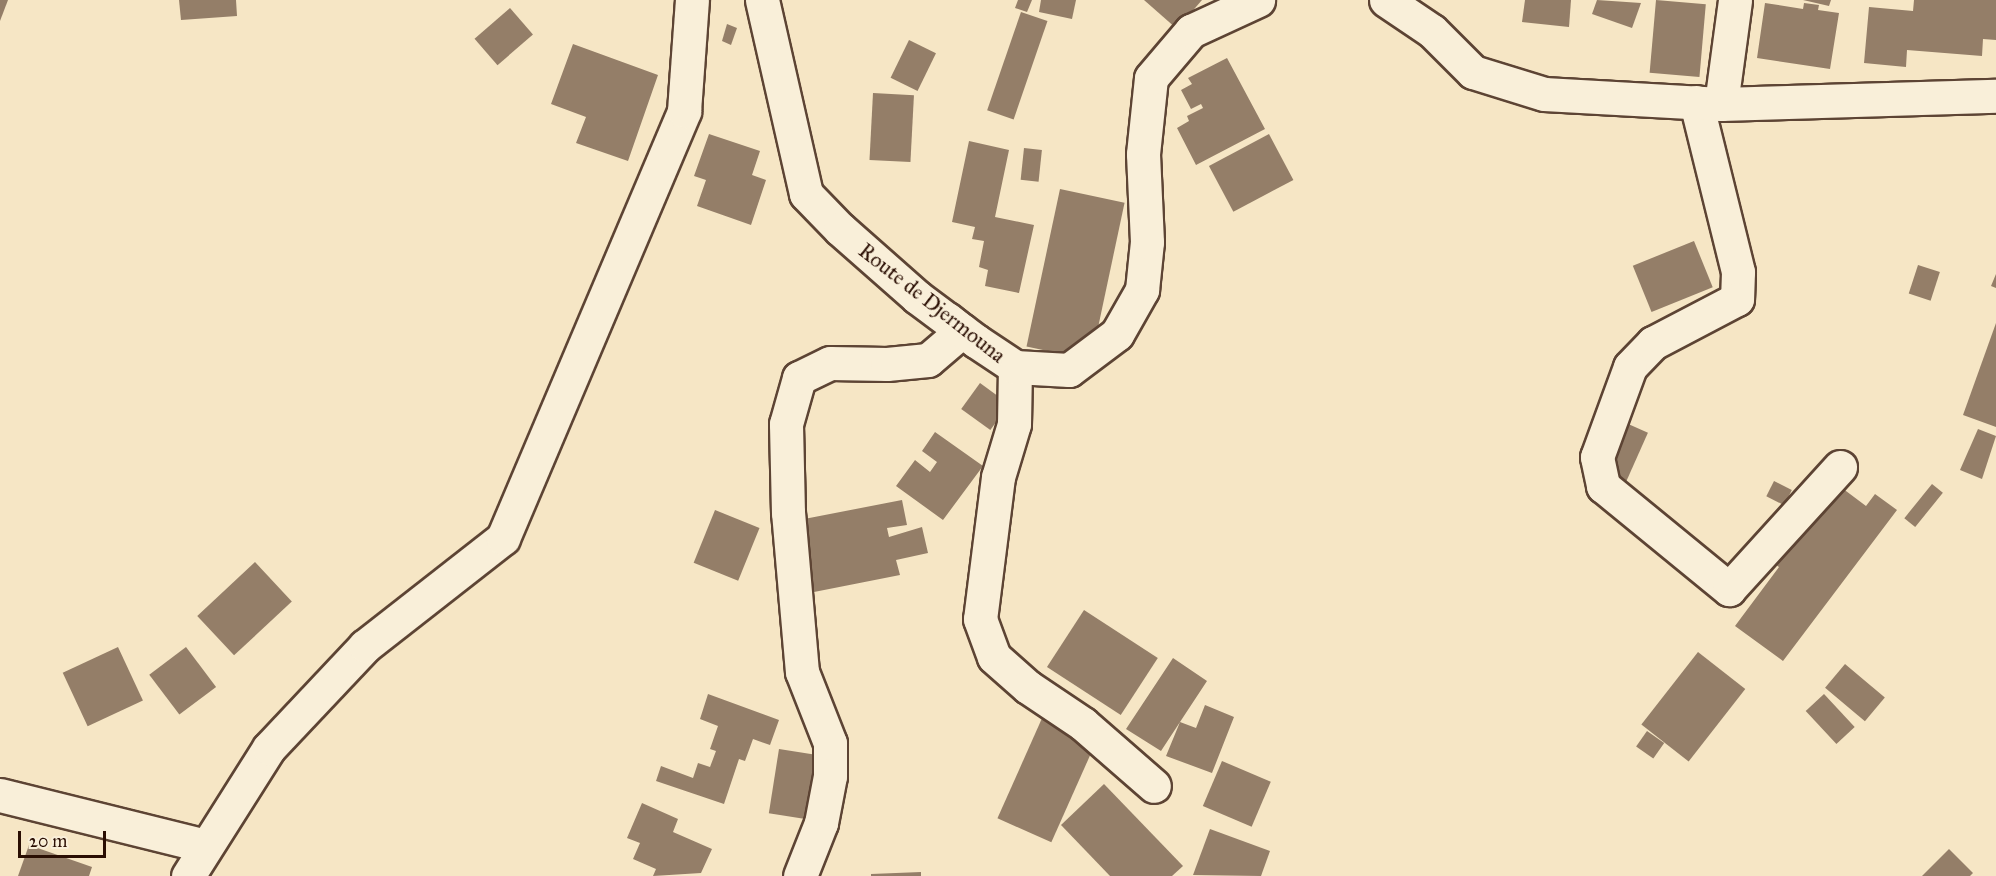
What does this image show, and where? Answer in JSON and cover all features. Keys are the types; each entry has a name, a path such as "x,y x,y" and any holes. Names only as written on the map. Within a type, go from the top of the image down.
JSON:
{"street":[{"path":"188,876 269,748 365,646 503,538 684,111 692,0"},
{"name":"Route de Djermouna","path":"762,0 806,194 840,229 947,319 1015,367 1069,370 1117,334 1142,290 1147,242 1143,154 1151,78 1191,31 1258,0"},
{"path":"1386,0 1432,31 1473,72 1544,94 1709,103 1996,96"},
{"path":"1735,0 1709,103 1738,272 1737,299 1653,343 1630,367 1597,457 1603,486 1729,589 1840,467"},
{"path":"800,876 821,823 830,777 830,743 802,672 788,513 786,424 799,378 830,363 887,364 928,360 962,331 947,319"},
{"path":"1015,367 1014,424 998,477 980,619 994,657 1028,687 1083,724 1154,786"},
{"path":"0,795 206,846"}],"building":[{"path":"0,0 8,0 0,21"},
{"path":"179,0 236,0 237,16 181,20"},
{"path":"1018,0 1032,0 1027,12 1015,8"},
{"path":"1041,0 1076,0 1072,19 1039,12"},
{"path":"1144,0 1202,0 1177,29"},
{"path":"1525,0 1571,0 1569,27 1522,22"},
{"path":"1597,0 1641,3 1632,28 1592,14"},
{"path":"1656,0 1706,4 1699,77 1650,73"},
{"path":"1803,0 1831,0 1829,6"},
{"path":"1914,0 1996,0 1996,40 1983,39 1982,56 1907,50 1906,67 1864,63 1869,7 1913,11"},
{"path":"1765,3 1803,9 1804,3 1819,5 1818,10 1839,13 1830,69 1757,58"},
{"path":"510,8 533,34 497,65 475,39"},
{"path":"1021,12 1047,21 1014,119 987,110"},
{"path":"727,24 737,28 731,45 722,41"},
{"path":"909,40 936,53 918,91 891,78"},
{"path":"573,44 658,75 628,161 576,143 586,117 551,104"},
{"path":"1227,58 1265,129 1196,165 1177,128 1189,121 1187,116 1203,108 1201,104 1191,109 1181,90 1192,84 1188,78"},
{"path":"873,93 914,95 910,162 869,160"},
{"path":"709,134 760,151 752,175 766,180 751,225 697,206 706,180 694,176"},
{"path":"1269,134 1293,180 1233,212 1209,166"},
{"path":"969,141 1009,150 995,217 1034,225 1019,293 985,286 988,270 979,267 984,241 972,239 975,227 952,222"},
{"path":"1024,148 1042,150 1039,182 1021,180"},
{"path":"1060,189 1125,203 1091,360 1027,346"},
{"path":"1694,241 1713,287 1652,312 1633,266"},
{"path":"1918,265 1940,272 1931,301 1909,294"},
{"path":"1996,274 1996,288 1991,286"},
{"path":"1996,323 1996,427 1963,415"},
{"path":"980,383 1009,404 990,430 961,409"},
{"path":"1626,423 1648,433 1626,483 1604,473"},
{"path":"1978,429 1996,436 1982,479 1960,470"},
{"path":"935,432 983,466 943,520 896,486 915,460 930,472 937,462 922,451"},
{"path":"1830,479 1866,506 1875,494 1897,510 1783,661 1735,626 1779,567 1769,560"},
{"path":"1774,481 1792,490 1784,505 1766,496"},
{"path":"1932,484 1943,493 1915,527 1904,518"},
{"path":"902,500 907,525 887,528 889,537 922,527 928,553 896,560 900,575 814,592 799,520"},
{"path":"715,510 760,528 738,581 694,563"},
{"path":"255,562 292,601 234,655 197,616"},
{"path":"1084,610 1158,658 1121,715 1047,667"},
{"path":"118,647 143,700 88,726 63,673"},
{"path":"186,647 216,687 179,715 149,675"},
{"path":"1698,652 1745,689 1689,761 1641,724"},
{"path":"1173,658 1207,681 1161,751 1126,729"},
{"path":"1845,664 1885,697 1865,721 1825,688"},
{"path":"708,694 779,720 770,745 753,739 745,761 739,759 724,804 656,781 661,766 693,778 698,763 710,767 716,751 710,749 718,726 700,719"},
{"path":"1824,694 1855,727 1836,744 1806,711"},
{"path":"1205,705 1234,717 1212,773 1166,756 1180,722 1196,728"},
{"path":"1043,716 1097,740 1051,842 997,818"},
{"path":"1647,731 1664,743 1653,759 1636,747"},
{"path":"779,749 823,756 813,820 769,813"},
{"path":"1222,761 1271,782 1252,827 1203,806"},
{"path":"1104,784 1183,866 1172,876 1110,876 1061,825"},
{"path":"642,803 678,819 673,832 712,849 701,873 653,876 656,869 633,859 640,843 627,838"},
{"path":"1210,829 1270,851 1261,876 1193,875"},
{"path":"29,845 92,867 89,876 18,876"},
{"path":"1949,849 1973,873 1970,876 1922,876"},
{"path":"921,872 921,876 871,876 871,874"}]}
